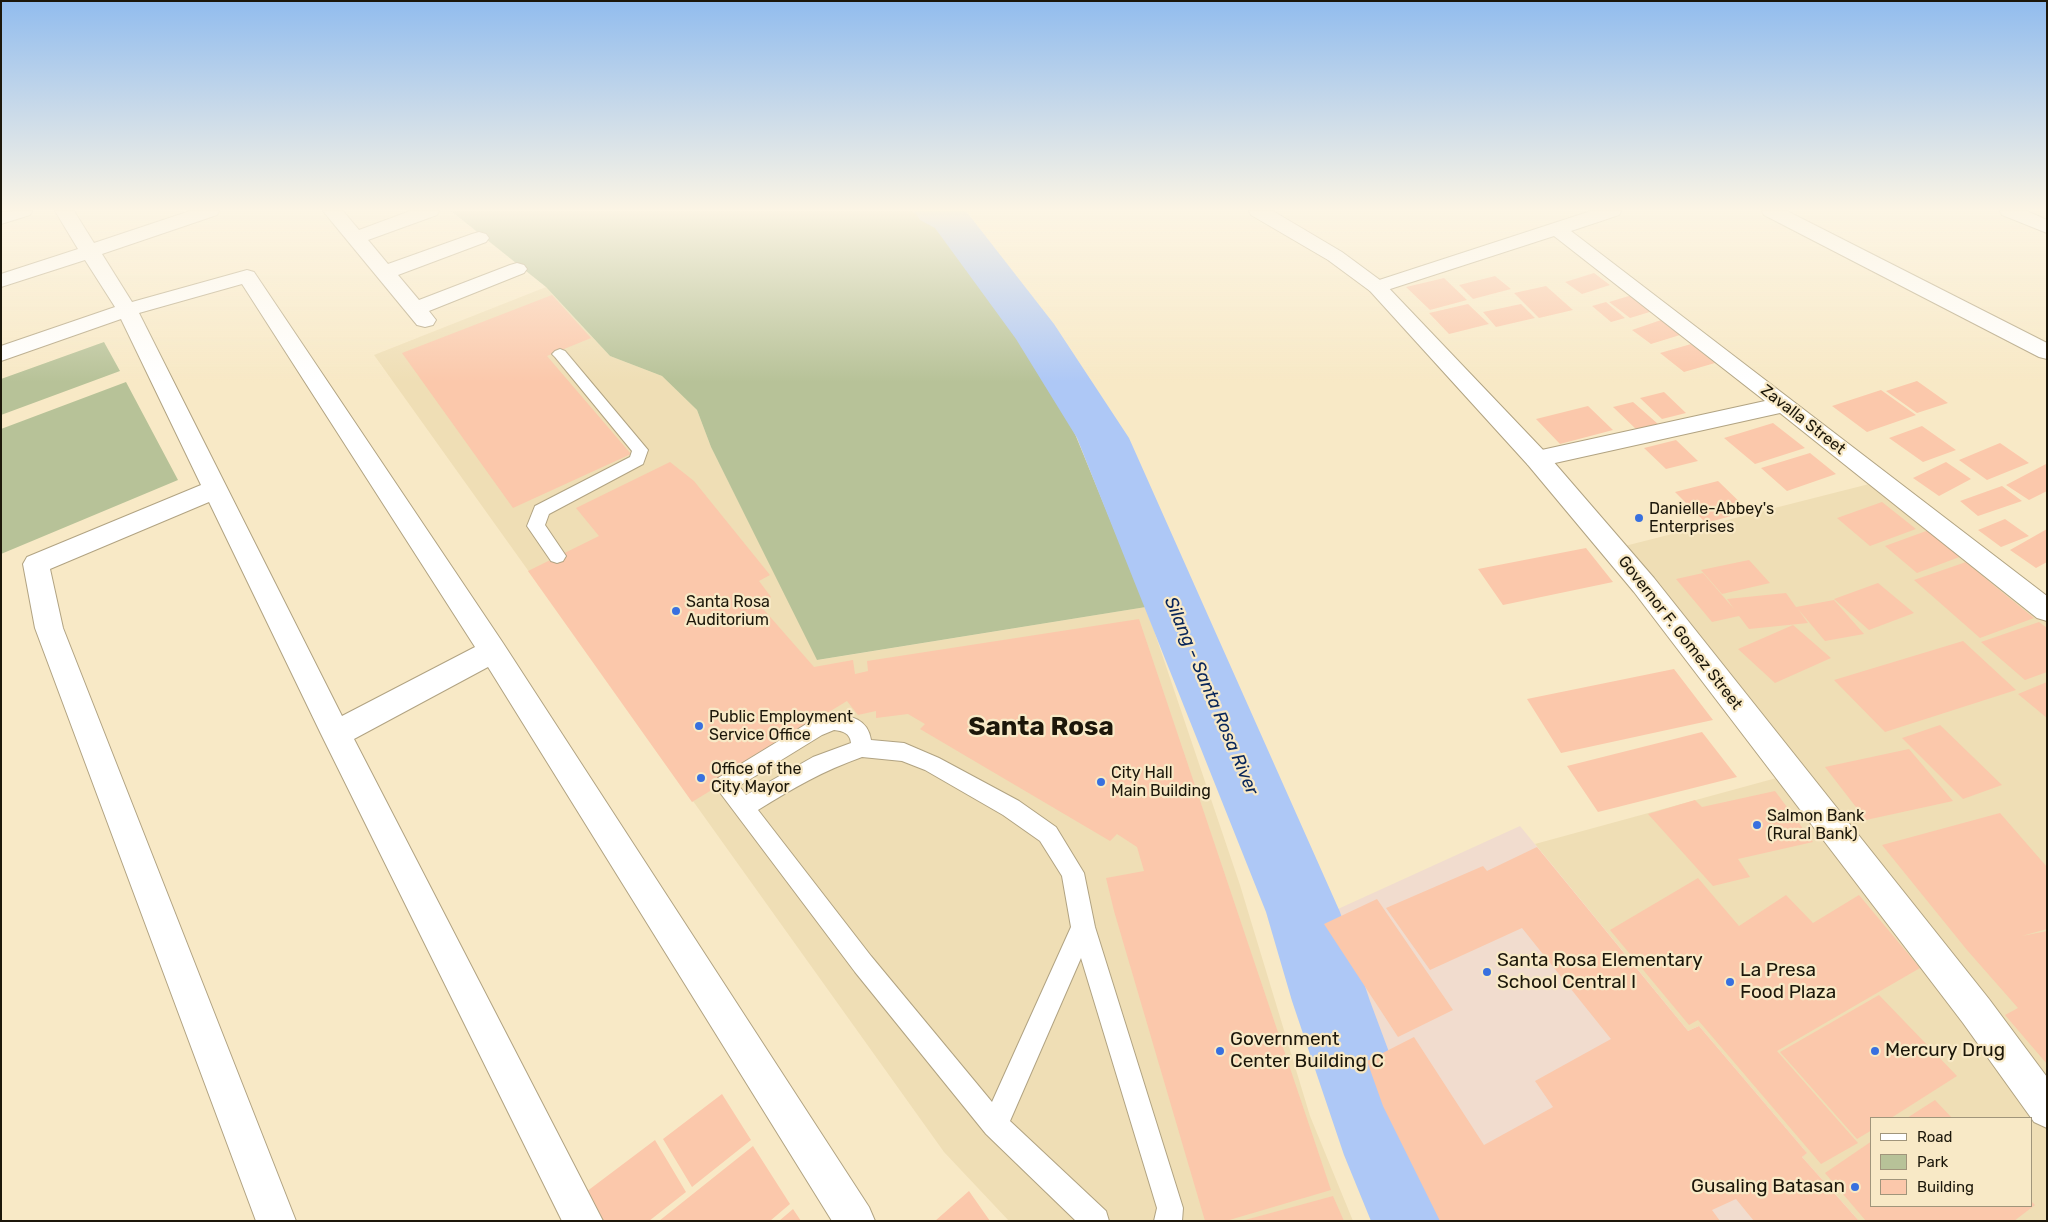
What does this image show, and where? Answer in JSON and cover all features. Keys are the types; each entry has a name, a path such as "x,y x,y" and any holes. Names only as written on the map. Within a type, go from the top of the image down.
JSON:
{"street":[{"path":"1,281 41,268"},
{"path":"100,268 127,310 336,734 582,1221"},
{"path":"380,268 420,314 517,270"},
{"path":"384,273 397,268"},
{"name":"Governor F. Gomez Street","path":"1351,268 1377,287 1537,459 1644,585 1976,1010 2047,1109"},
{"path":"1377,287 1437,268"},
{"name":"Zavalla Street","path":"1607,268 2047,611"},
{"path":"1883,268 2047,352"},
{"path":"1,354 127,310 247,276 493,651 855,1221"},
{"path":"1537,459 1784,404"},
{"path":"215,489 36,564 49,628 276,1221"},
{"path":"336,734 493,651"}],"lane":[{"path":"557,556 536,526 541,510 637,460 640,450 560,354"},
{"path":"862,748 860,734 850,724 833,721 815,729 726,784 863,964 995,1125 1096,1221"},
{"path":"744,808 820,763 862,748 904,752 932,764 1011,808 1048,834 1073,873 1083,927 1170,1208 1168,1221"},
{"path":"995,1125 1083,927"}],"shaded area":[{"path":"546,287 610,356 662,376 697,410 711,447 818,660 1146,607 1240,885 1310,1116 1353,1221 1009,1221 944,1152 374,355"},
{"path":"1881,481 2047,611 2047,1221 1859,1221 1802,1157 1806,1152 1699,1026 1688,1031 1535,844 1791,774 1613,549"},
{"name":"Santa Rosa Elementary School Central I","path":"1520,826 1688,1031 1699,1026 1807,1153 1802,1157 1859,1221 1440,1221 1383,1106 1316,919"}],"green space":[{"path":"522,268 969,268 991,298 1043,356 1146,607 817,660 711,447 697,410 662,376 610,356 546,287"},
{"path":"104,342 120,371 1,415 1,379"},
{"path":"126,382 178,480 1,554 1,429"}],"building":[{"path":"1594,273 1610,285 1582,294 1565,282"},
{"path":"1495,276 1511,289 1473,299 1459,285"},
{"path":"1444,278 1467,300 1430,310 1406,287"},
{"path":"1546,286 1573,310 1539,318 1514,293"},
{"path":"552,295 591,338 547,356 631,454 513,508 402,353"},
{"path":"1632,295 1653,311 1630,318 1609,302"},
{"path":"1606,302 1625,318 1611,322 1592,306"},
{"path":"1468,304 1489,324 1449,334 1429,313"},
{"path":"1521,304 1535,318 1496,327 1483,312"},
{"path":"1661,320 1680,335 1651,344 1632,330"},
{"path":"1691,344 1715,363 1684,372 1660,353"},
{"path":"1917,381 1948,403 1917,413 1886,391"},
{"path":"1881,390 1916,415 1867,432 1832,406"},
{"path":"1664,392 1686,413 1662,419 1640,398"},
{"path":"1633,402 1658,424 1637,430 1613,407"},
{"path":"1588,406 1613,430 1560,444 1536,419"},
{"path":"1773,423 1805,448 1755,464 1724,438"},
{"path":"1922,426 1956,450 1923,462 1889,438"},
{"path":"1676,440 1698,461 1666,469 1644,448"},
{"path":"2000,443 2029,463 1987,480 1959,460"},
{"path":"1810,453 1836,474 1787,491 1761,468"},
{"path":"670,462 694,481 770,575 759,581 771,597 758,603 814,667 853,660 855,674 868,671 867,661 1139,619 1331,1190 1226,1221 1205,1221 1106,878 1144,871 1137,847 1117,834 1110,841 920,729 925,724 908,714 876,718 876,711 858,715 847,701 748,761 751,766 692,802 528,571 599,536 576,508"},
{"path":"1946,462 1971,479 1939,496 1913,478"},
{"path":"2046,464 2047,491 2029,500 2006,485"},
{"path":"1718,481 1749,511 1706,523 1675,492"},
{"path":"2002,486 2022,501 1978,516 1960,501"},
{"path":"1882,502 1916,529 1870,546 1837,518"},
{"path":"2005,519 2029,536 2001,547 1978,530"},
{"path":"2047,529 2047,562 2036,568 2010,550"},
{"path":"1929,530 1962,556 1917,573 1885,546"},
{"path":"1586,548 1613,582 1503,605 1478,569"},
{"path":"1749,560 1770,583 1722,594 1701,570"},
{"path":"1966,562 2034,618 1980,638 1914,580"},
{"path":"1703,573 1734,609 1727,599 1786,593 1796,607 1834,600 1864,634 1825,641 1798,609 1808,623 1749,629 1739,616 1712,622 1676,579"},
{"path":"1878,583 1914,613 1869,630 1834,599"},
{"path":"2039,622 2047,628 2047,672 2025,680 1981,642"},
{"path":"1793,625 1831,658 1775,683 1738,649"},
{"path":"1963,641 2016,690 1885,732 1834,680"},
{"path":"1674,669 1713,720 1561,753 1527,699"},
{"path":"2047,682 2047,718 2018,694"},
{"path":"1940,725 2002,785 1963,799 1902,738"},
{"path":"1702,732 1737,777 1598,812 1567,766"},
{"path":"1909,749 1953,801 1866,820 1825,767"},
{"path":"1775,791 1813,842 1738,859 1750,877 1713,886 1648,814 1695,800 1702,807"},
{"path":"2000,813 2047,867 2047,929 2022,936 2047,931 2047,1064 2005,1015 2018,1008 1967,950 1882,845"},
{"name":"Santa Rosa Elementary School Central I","path":"1537,847 1688,1031 1699,1026 1807,1153 1802,1157 1859,1221 1754,1221 1736,1199 1712,1210 1720,1221 1440,1221 1383,1106 1367,1061 1414,1037 1484,1145 1553,1107 1535,1081 1611,1039 1522,928 1430,970 1386,908 1483,866 1487,871"},
{"path":"1698,878 1739,926 1786,895 1813,923 1859,895 1920,968 1777,1051 1858,1143 1821,1164 1698,1020 1689,1025 1610,930"},
{"path":"1377,899 1453,1010 1398,1037 1324,924"},
{"path":"1879,995 1957,1076 1893,1117 1870,1117 1870,1131 1857,1139 1780,1052"},
{"path":"722,1094 751,1140 692,1187 663,1139"},
{"path":"1935,1100 1951,1117 1909,1117"},
{"path":"655,1140 686,1192 649,1221 590,1221 578,1198"},
{"name":"Gusaling Batasan","path":"1870,1142 1870,1207 2032,1207 2014,1221 1866,1221 1825,1173"},
{"path":"753,1146 790,1204 770,1221 659,1221"},
{"path":"969,1191 990,1221 935,1221"},
{"path":"1333,1196 1344,1221 1245,1221 1245,1220"},
{"path":"793,1209 801,1221 779,1221"}],"waterway":[{"name":"Silang - Santa Rosa River","path":"987,268 1037,334 1103,438 1303,912 1331,1001 1386,1155 1415,1221"}],"place":[{"name":"Danielle-Abbey's Enterprises","path":"1639,518"},
{"name":"Santa Rosa Auditorium","path":"676,611"},
{"name":"Public Employment Service Office","path":"699,726"},
{"name":"Office of the City Mayor","path":"701,778"},
{"name":"City Hall Main Building","path":"1101,782"},
{"name":"Salmon Bank (Rural Bank)","path":"1757,825"},
{"name":"Santa Rosa Elementary School Central I","path":"1487,972"},
{"name":"La Presa Food Plaza","path":"1730,982"},
{"name":"Government Center Building C","path":"1220,1051"},
{"name":"Mercury Drug","path":"1875,1051"},
{"name":"Gusaling Batasan","path":"1855,1187"}],"district":[{"name":"Santa Rosa","path":"1041,727"}]}
